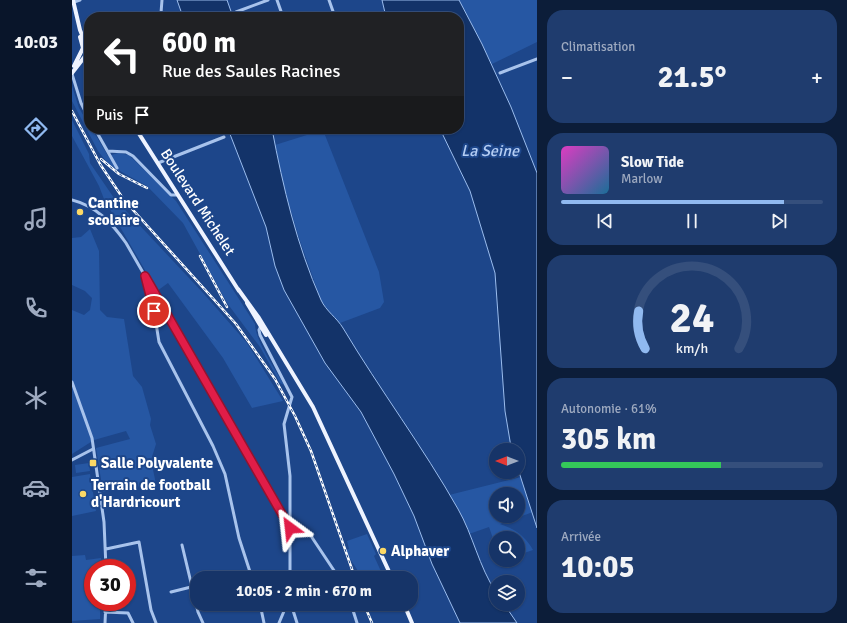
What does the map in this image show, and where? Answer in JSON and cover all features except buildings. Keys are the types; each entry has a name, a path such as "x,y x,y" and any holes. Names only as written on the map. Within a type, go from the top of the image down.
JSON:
{"main road":[{"path":"73,1 84,45"},
{"path":"72,69 84,55"},
{"path":"72,74 84,56"},
{"name":"Boulevard Michelet","path":"139,134 297,380 316,413 389,571"},
{"path":"407,611 412,623"}],"street":[{"path":"73,1 80,0"},
{"path":"160,12 162,0"},
{"path":"236,12 268,0"},
{"path":"277,0 281,12"},
{"path":"329,0 333,12"},
{"path":"500,73 537,59"},
{"path":"72,74 84,109"},
{"path":"98,134 117,168"},
{"path":"158,163 224,137"},
{"path":"108,151 126,152 133,156 167,191 173,196 179,195"},
{"path":"167,191 173,187"},
{"path":"72,200 89,207 105,217 126,243 290,528"},
{"path":"145,276 152,298 159,342 221,464 226,478 235,522 250,571"},
{"path":"262,326 259,330 260,335 291,395 291,401 284,424 290,472 290,571"},
{"path":"72,382 92,438 106,548 106,559"},
{"path":"72,460 93,449"},
{"path":"290,536 305,533 312,536 334,571"},
{"path":"106,548 139,542 151,610 156,623"},
{"path":"182,545 190,579"},
{"path":"171,592 190,587"},
{"path":"199,611 203,623"},
{"path":"261,611 264,623"},
{"path":"279,623 284,611"},
{"path":"293,611 297,623"},
{"path":"353,611 357,623"},
{"path":"105,623 105,612 128,613 133,623"}],"shaded area":[{"path":"459,0 537,0 537,42 492,64"},
{"path":"72,86 79,108 84,116 84,124 72,101"},
{"path":"72,120 89,154 90,163 114,198 204,294 247,343 283,401 252,408 223,358 168,283 157,291 104,199 99,186 72,136"},
{"path":"89,134 95,134 108,156 118,153 129,155 176,201 255,324 258,338 266,355 284,385 280,383 260,347 227,303 183,223 147,186 109,165 98,151"},
{"path":"310,134 325,134 379,272 384,302 380,308 340,323 328,311 321,300 300,241 283,184 275,145"},
{"path":"90,229 99,251 100,310 107,317 124,319 133,376 142,387 151,419 150,425 156,444 151,460 157,489 144,491 142,486 103,492 96,448 130,439 126,431 94,440 72,454 72,310 84,315 90,310 92,298 85,291 72,285 72,238 81,237"},
{"path":"89,463 90,471 76,473 75,465"},
{"name":"Terrain de football d'Hardricourt","path":"90,474 96,511 72,516 72,477"},
{"path":"513,479 522,479 524,487 489,487 489,523 503,523 500,524 514,531 490,531 489,527 469,534 459,510 449,495"},
{"path":"525,489 533,512 525,515"},
{"path":"367,534 376,554 374,556 381,571 358,571 349,558 346,550 349,549 347,541"},
{"path":"525,539 527,541 533,550 525,553"},
{"path":"85,555 84,611 100,611 100,619 72,621 72,556"}],"water":[{"path":"177,0 227,0 231,12 181,12"},
{"name":"La Seine","path":"382,0 459,0 482,44 511,107 537,173 537,528 521,479 525,479 525,443 510,443 505,411 495,273 470,191 442,134 464,134 464,12 385,12"},
{"path":"230,134 273,134 281,173 298,237 312,280 321,300 343,328 445,486 458,509 489,580 489,611 509,611 517,623 460,623 432,564 414,516 394,474 361,412 325,363 284,290 275,266 266,227"}],"railway":[{"path":"72,111 84,134"},
{"path":"84,134 100,164 124,200 236,324 275,379 295,416 311,451 353,571"},
{"path":"101,159 119,174 147,188"},
{"path":"200,256 227,307"},
{"path":"367,611 372,623"}],"place":[{"name":"Cantine scolaire","path":"80,212"},
{"name":"Salle Polyvalente","path":"93,463"},
{"name":"Terrain de football d'Hardricourt","path":"83,494"},
{"name":"Alphaver","path":"383,551"}],"route":[{"path":"154,311 152,298 145,276 290,528"}]}
